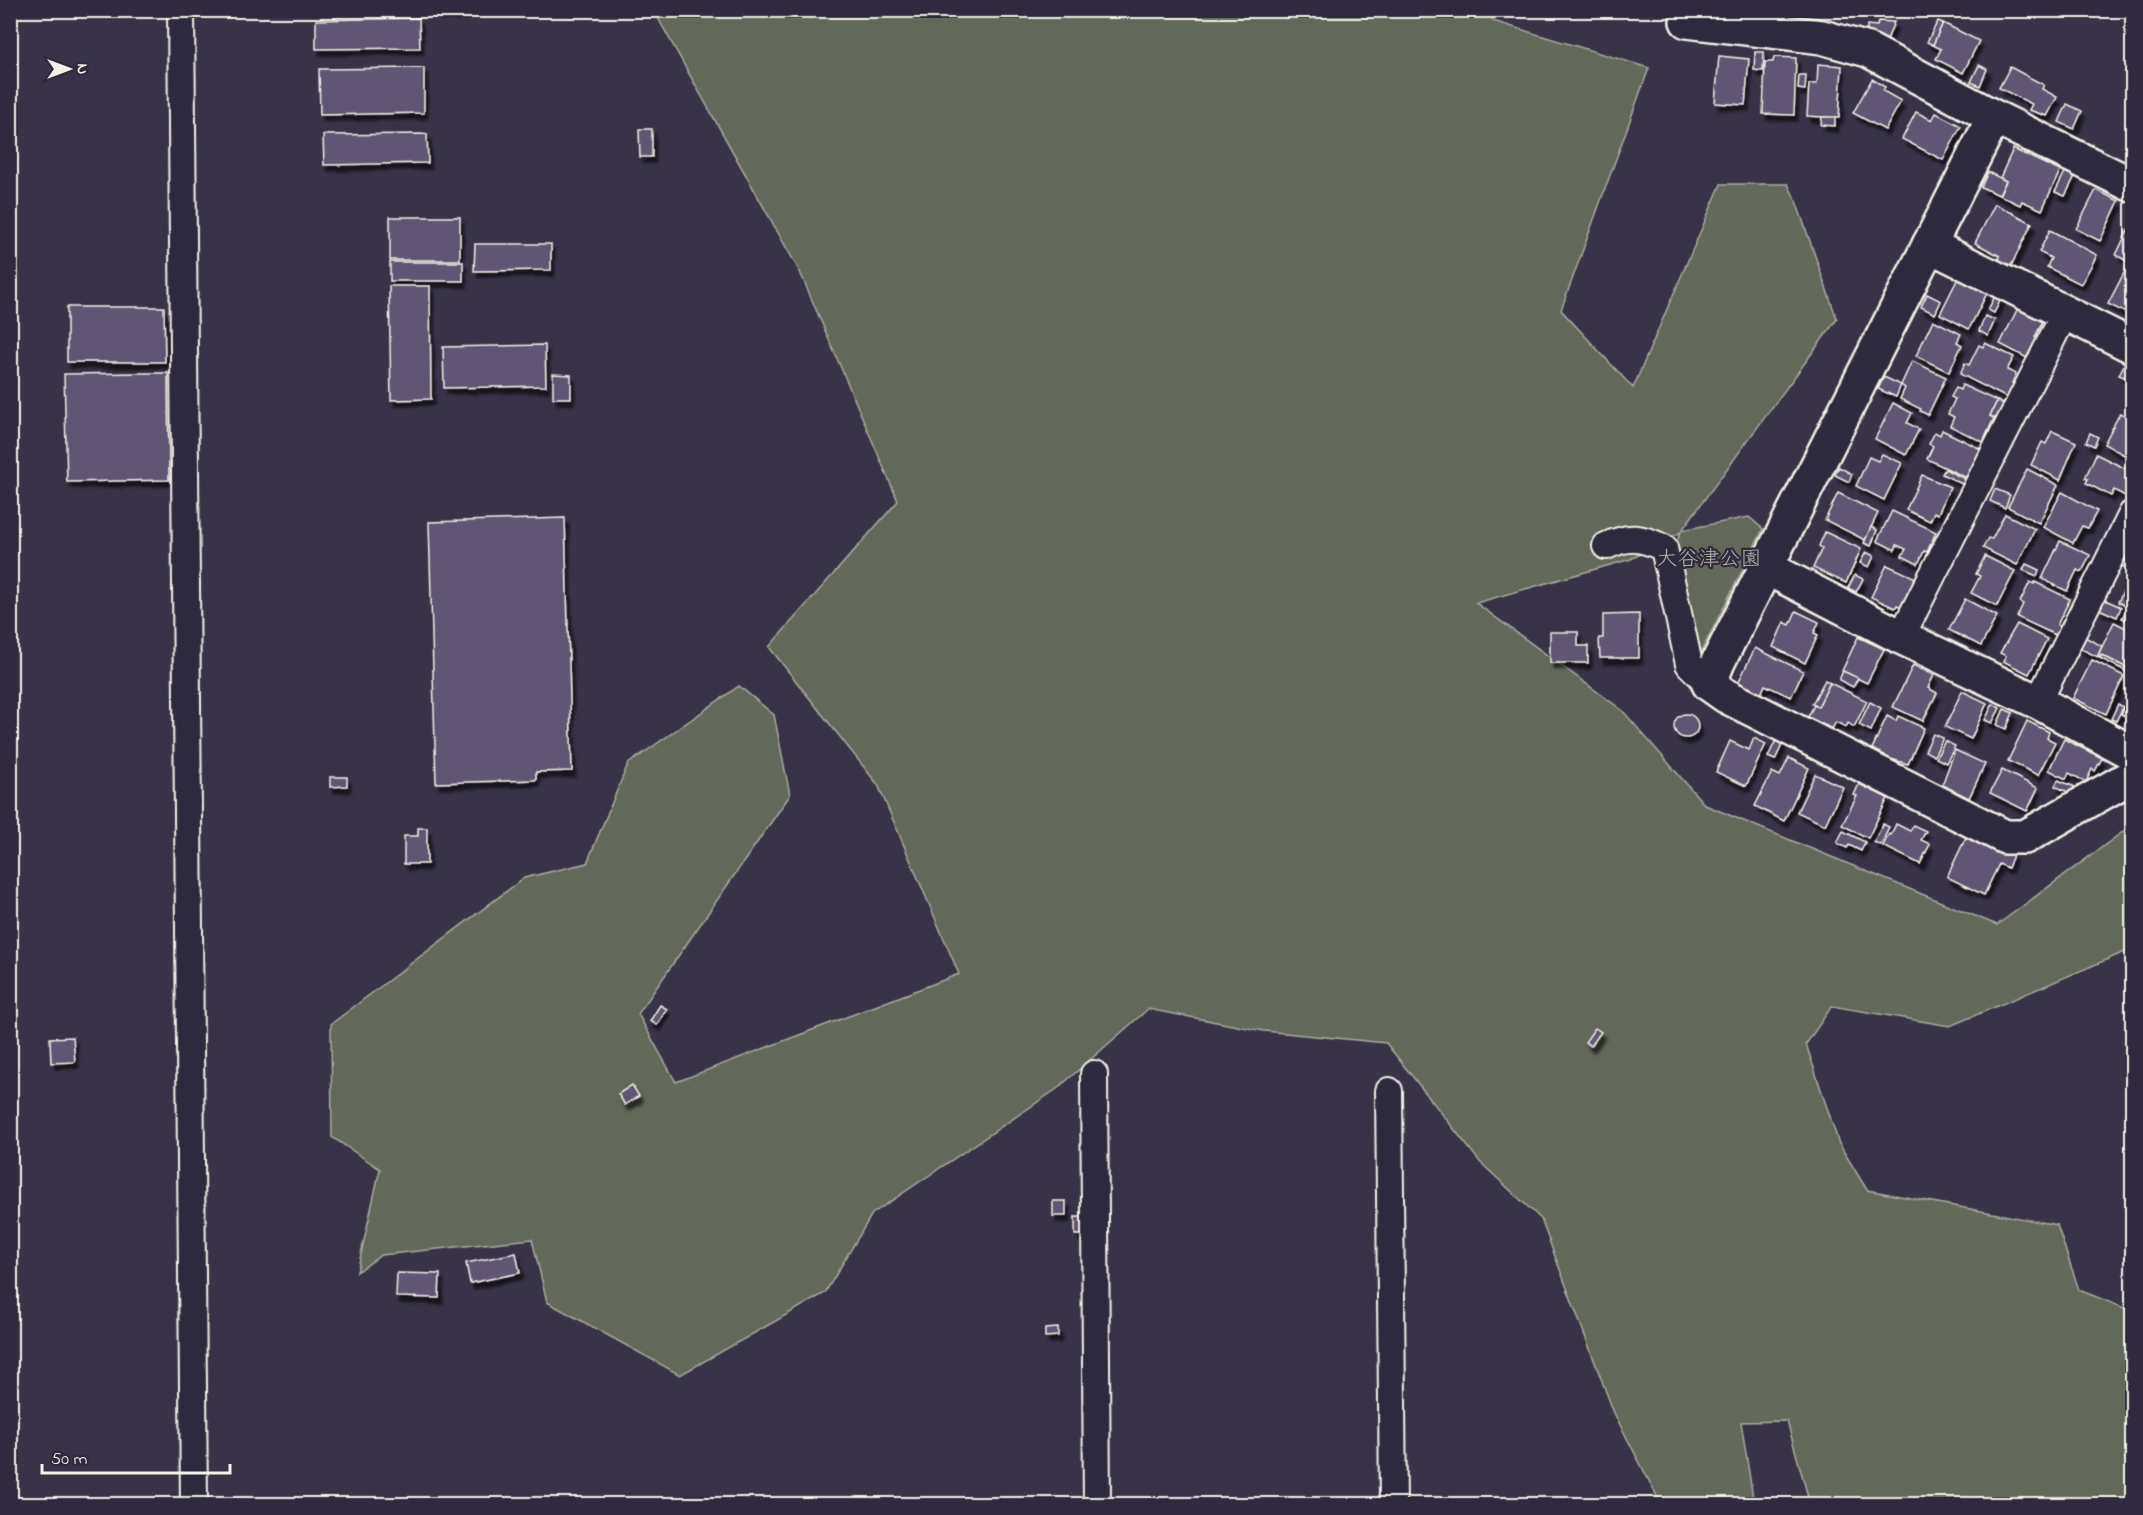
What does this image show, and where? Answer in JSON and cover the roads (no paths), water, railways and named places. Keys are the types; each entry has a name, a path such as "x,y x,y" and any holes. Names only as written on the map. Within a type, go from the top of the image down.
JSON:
{"street":[{"path":"182,10 194,1504"},
{"path":"1687,21 1822,37 1868,50 1994,117 2133,185"},
{"path":"1709,684 1718,662 1994,117"},
{"path":"1929,245 2133,346"},
{"path":"1901,637 2065,314"},
{"path":"2038,702 2133,514"},
{"path":"1606,546 1623,538 1646,539 1664,549 1689,664 1709,684 1726,696 2005,837 2025,837 2133,776"},
{"path":"1767,568 1901,637 2038,702 2133,753"},
{"path":"1094,1074 1097,1504"},
{"path":"1389,1091 1393,1504"}],"park label":[{"name":"大谷津公園","path":"1709,560"}]}
